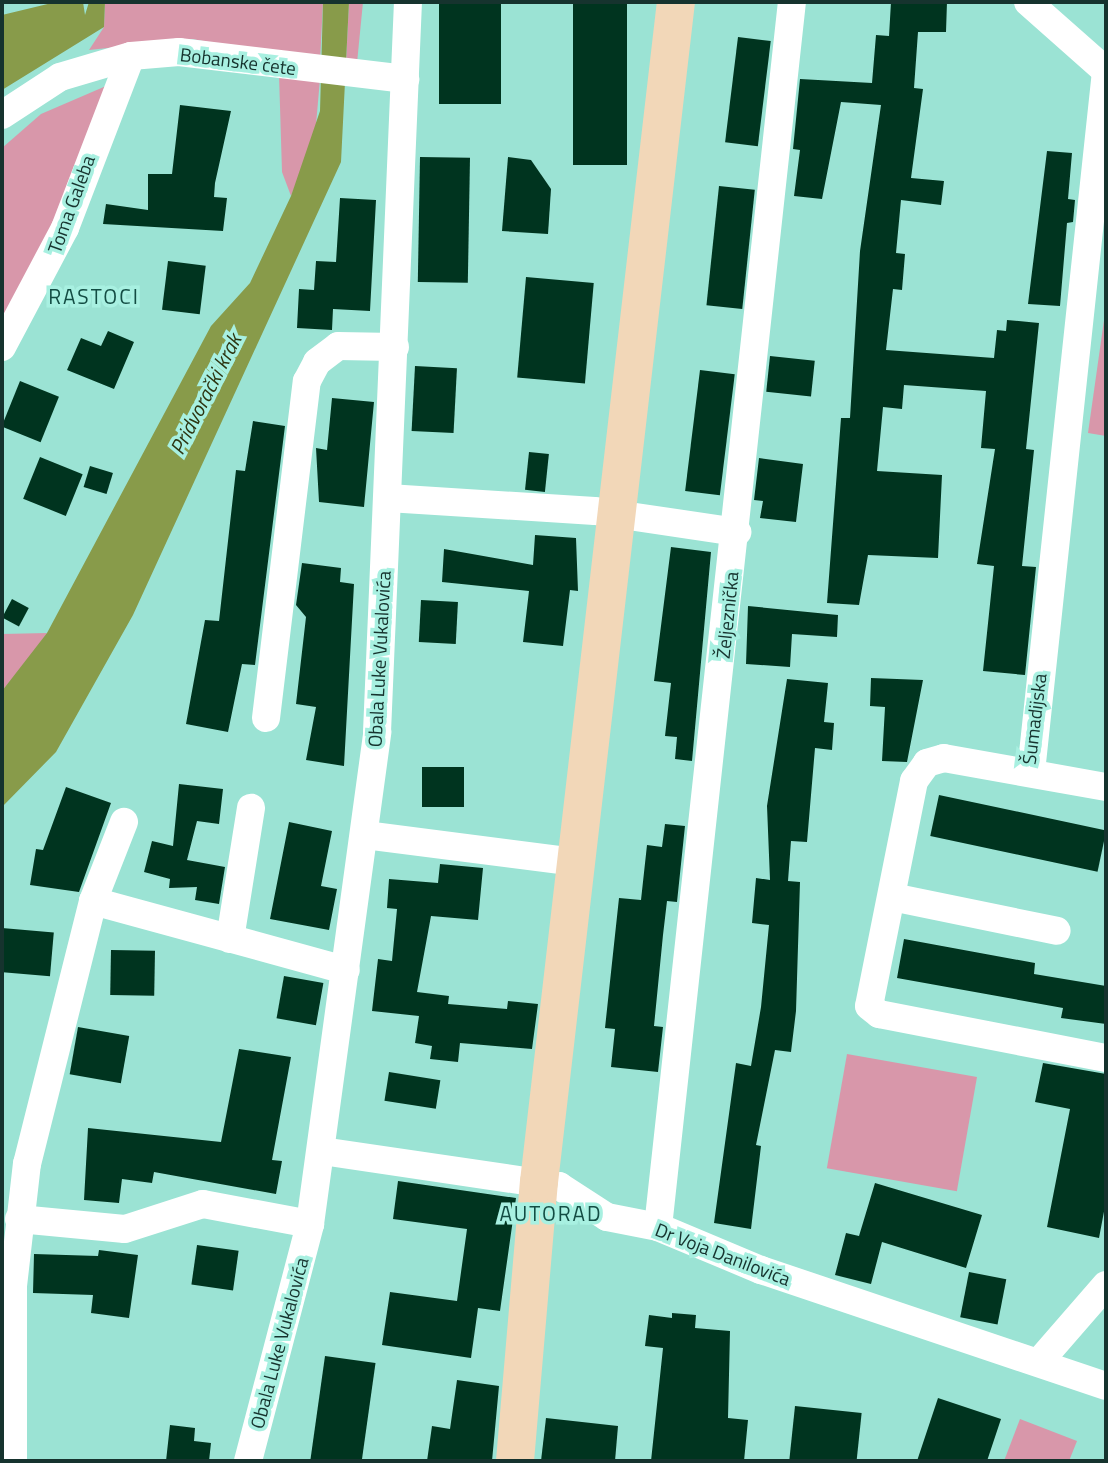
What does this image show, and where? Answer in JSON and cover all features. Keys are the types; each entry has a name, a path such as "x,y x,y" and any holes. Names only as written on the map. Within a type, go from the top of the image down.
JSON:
{"street":[{"name":"Obala Luke Vukalovića","path":"248,1461 310,1224 377,732 408,2"},
{"path":"515,1461 539,1182 676,2"},
{"name":"Željeznička","path":"658,1227 737,533 792,2"},
{"path":"1028,2 1106,71"},
{"name":"Bobanske čete","path":"2,115 60,77 131,55 218,55 333,73 405,79"},
{"name":"Toma Galeba","path":"2,347 65,228 131,55"},
{"name":"Šumadijska","path":"1106,71 1031,772 944,758 926,763 914,781 873,1012 1106,1058"},
{"path":"266,718 307,382 317,362 338,346 395,347"},
{"path":"388,498 617,514 737,533"},
{"path":"1031,772 1106,787"},
{"path":"230,939 251,808"},
{"path":"13,1461 11,1354 19,1219 36,1108 93,901 124,822"},
{"path":"365,835 576,862"},
{"path":"892,897 1057,931"},
{"path":"93,901 346,970"},
{"name":"Dr Voja Danilovića","path":"322,1151 559,1186 607,1217 658,1227 761,1270 1106,1386"},
{"path":"19,1219 125,1229 203,1204 310,1224"},
{"path":"1039,1362 1106,1285"}],"shaded area":[{"path":"105,2 323,2 320,62 192,39 89,50 104,27"},
{"path":"349,2 363,2 357,63 346,63"},
{"path":"279,74 320,79 315,136 291,196 282,172"},
{"path":"106,86 112,98 2,347 2,148 41,114"},
{"path":"1106,306 1106,436 1088,433"},
{"path":"47,633 29,659 2,691 2,634"},
{"path":"847,1054 977,1077 957,1191 827,1168"},
{"path":"1020,1419 1077,1441 1069,1461 1004,1461"}],"water":[{"path":"56,2 83,2 85,15 89,2 105,2 104,27 2,90 2,15"},
{"name":"Pridvorački krak","path":"323,2 349,2 341,162 133,615 56,752 2,807 2,691 47,633 211,326 250,283 291,196 320,111"}],"building":[{"path":"439,2 501,2 501,104 439,104"},
{"path":"573,2 627,2 627,165 573,165"},
{"path":"891,2 947,2 946,32 918,32 914,88 923,89 911,178 944,181 941,205 901,200 896,253 905,254 902,290 893,289 886,350 994,358 997,330 1006,331 1007,320 1039,323 1026,449 1034,450 1022,566 1036,567 1025,675 983,671 994,566 977,564 995,449 981,448 986,391 904,385 902,409 883,407 877,471 942,475 938,558 868,555 859,605 827,603 841,418 850,418 860,251 881,105 841,102 822,199 794,196 800,150 793,149 800,79 872,83 876,35 889,36"},
{"path":"738,37 771,41 758,146 725,142"},
{"path":"180,105 231,111 214,197 227,198 223,231 103,224 106,204 148,210 148,174 172,174"},
{"path":"1047,151 1072,153 1068,199 1075,200 1073,222 1067,223 1060,306 1028,304"},
{"path":"420,157 470,158 468,283 418,282"},
{"path":"508,157 531,160 551,189 548,234 502,231"},
{"path":"719,186 755,190 742,309 706,305"},
{"path":"340,198 376,200 370,311 333,309 332,330 297,328 299,289 314,290 316,261 336,262"},
{"path":"168,261 206,266 200,314 162,310"},
{"path":"526,277 594,283 585,384 517,378"},
{"path":"108,331 134,342 114,389 67,370 81,338 101,346"},
{"path":"770,356 815,361 811,397 766,392"},
{"path":"415,366 457,368 454,433 412,431"},
{"path":"700,370 735,374 720,495 685,491"},
{"path":"20,381 59,397 41,442 2,427"},
{"path":"332,398 374,402 364,507 319,502 316,448 327,450"},
{"path":"253,421 285,426 255,665 242,664 228,732 186,724 205,620 219,621 236,470 245,471"},
{"path":"529,452 549,454 545,492 525,490"},
{"path":"40,457 83,474 66,516 23,499"},
{"path":"759,458 803,464 796,522 760,518 763,501 754,500"},
{"path":"90,466 113,473 107,494 84,487"},
{"path":"535,535 576,538 578,591 570,590 563,646 523,642 529,591 442,582 444,549 533,565"},
{"path":"671,547 711,552 692,761 675,759 677,737 665,736 671,683 654,681"},
{"path":"302,563 341,568 340,582 354,584 344,766 306,760 316,707 296,704 306,617 296,605"},
{"path":"12,599 29,608 19,626 2,618"},
{"path":"421,600 458,602 456,644 419,642"},
{"path":"748,606 838,615 837,637 792,634 790,667 746,664"},
{"path":"871,678 923,680 907,762 882,761 885,707 870,706"},
{"path":"787,679 828,683 824,722 834,723 832,750 815,748 807,842 791,841 788,881 800,882 796,1011 791,1052 775,1050 756,1145 761,1146 751,1229 714,1223 736,1063 751,1066 761,1007 769,925 752,923 756,878 770,880 767,806"},
{"path":"422,767 464,767 464,807 422,807"},
{"path":"179,784 223,789 219,824 197,821 187,860 225,867 219,904 195,900 197,887 169,888 170,879 144,872 152,841 173,846"},
{"path":"66,787 111,803 79,892 30,885 36,849 43,850"},
{"path":"939,795 1106,830 1098,872 930,836"},
{"path":"289,822 332,831 321,886 337,889 329,930 270,919"},
{"path":"665,824 685,826 677,902 667,901 663,935 654,1026 663,1027 658,1072 611,1067 615,1029 605,1028 619,898 641,900 647,845 662,847"},
{"path":"440,864 483,868 478,920 431,916 417,992 449,996 448,1004 507,1009 508,1001 538,1004 532,1049 460,1043 458,1062 430,1059 432,1046 415,1043 419,1016 372,1011 378,959 392,961 397,909 387,908 389,879 438,883"},
{"path":"2,928 54,933 50,976 2,972"},
{"path":"904,939 1035,963 1034,974 1106,986 1106,1024 1061,1018 1063,1008 897,978"},
{"path":"111,950 155,951 154,996 110,995"},
{"path":"284,976 323,983 316,1025 277,1018"},
{"path":"78,1027 129,1036 121,1083 70,1074"},
{"path":"239,1049 291,1057 272,1160 282,1161 276,1194 154,1172 152,1183 122,1179 119,1203 84,1200 88,1128 221,1142"},
{"path":"1043,1063 1106,1074 1106,1201 1099,1238 1047,1227 1070,1109 1035,1102"},
{"path":"389,1072 440,1080 436,1109 384,1101"},
{"path":"398,1181 516,1198 500,1311 478,1308 471,1358 382,1345 390,1292 457,1301 467,1229 393,1219"},
{"path":"875,1183 982,1215 966,1268 882,1242 871,1284 835,1275 846,1233 859,1236"},
{"path":"197,1245 239,1251 233,1290 191,1285"},
{"path":"99,1250 138,1255 129,1318 91,1313 93,1295 33,1293 34,1254 98,1256"},
{"path":"969,1272 1006,1279 998,1324 960,1317"},
{"path":"672,1313 696,1315 695,1328 730,1331 728,1418 748,1420 744,1461 651,1461 663,1348 645,1346 649,1315 672,1318"},
{"path":"325,1356 376,1363 362,1461 310,1461"},
{"path":"457,1380 499,1386 492,1461 427,1461 432,1426 450,1429"},
{"path":"938,1398 1001,1419 987,1461 917,1461"},
{"path":"795,1406 862,1413 857,1461 789,1461"},
{"path":"546,1418 618,1426 615,1461 541,1461"},
{"path":"170,1425 195,1428 194,1441 211,1443 209,1461 166,1461"}],"district":[{"name":"RASTOCI","path":"94,296"},
{"name":"AUTORAD","path":"551,1213"}]}
